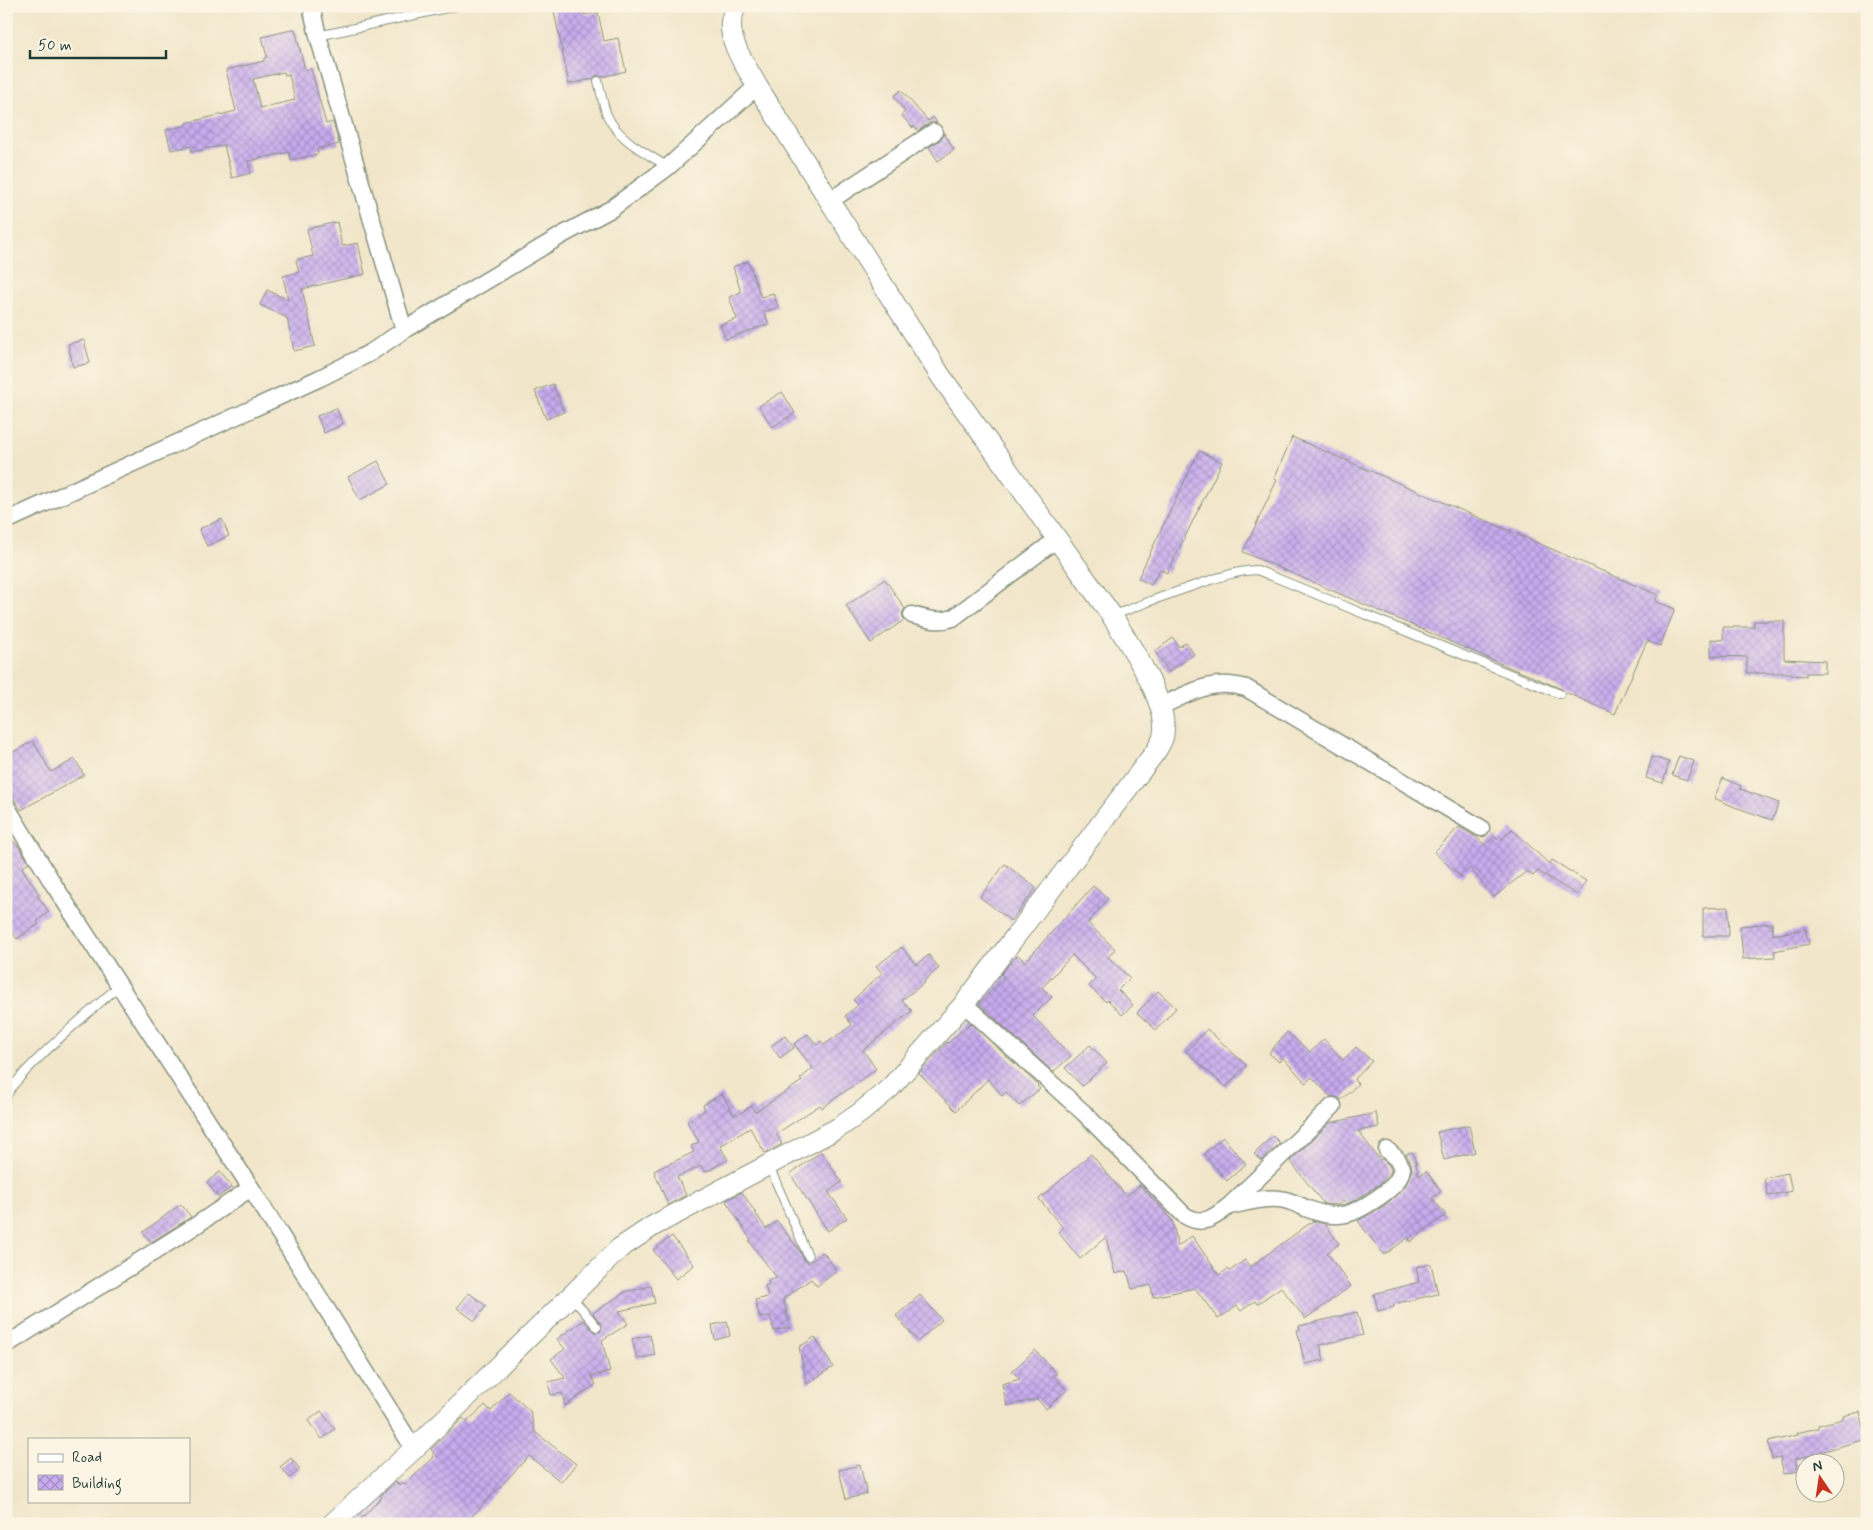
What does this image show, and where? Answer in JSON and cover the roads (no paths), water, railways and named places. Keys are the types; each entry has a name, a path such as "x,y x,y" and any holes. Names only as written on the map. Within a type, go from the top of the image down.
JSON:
{"street":[{"path":"311,6 318,36 404,330"},
{"path":"332,1524 414,1449 620,1248 653,1226 838,1128 860,1113 890,1088 964,1004 1156,751 1163,737 1164,722 1161,706 1134,653 1112,616 940,375 831,200 757,86 738,52 732,36 731,21 735,6"},
{"path":"6,521 320,378 370,353 404,330 564,234 611,209 668,167 757,86"},
{"path":"831,200 934,132"},
{"path":"912,616 936,621 953,618 1057,539"},
{"path":"1161,706 1206,686 1232,684 1246,688 1481,828"},
{"path":"6,806 54,885 251,1188 414,1449"},
{"path":"964,1004 1084,1113 1184,1215 1194,1221 1205,1221 1229,1206 1333,1106"},
{"path":"1229,1206 1269,1198 1292,1202 1325,1214 1336,1216 1348,1215 1359,1211 1392,1188 1401,1178 1402,1168 1397,1159 1386,1150"},
{"path":"6,1345 195,1226 251,1188"}],"lane":[{"path":"318,36 456,6"},
{"path":"598,81 608,116 619,130 632,145 668,167"},
{"path":"1112,616 1225,575 1242,570 1257,570 1460,655 1560,694"},
{"path":"6,1099 21,1075 120,986"},
{"path":"768,1165 808,1256"},
{"path":"571,1296 598,1327"}]}
